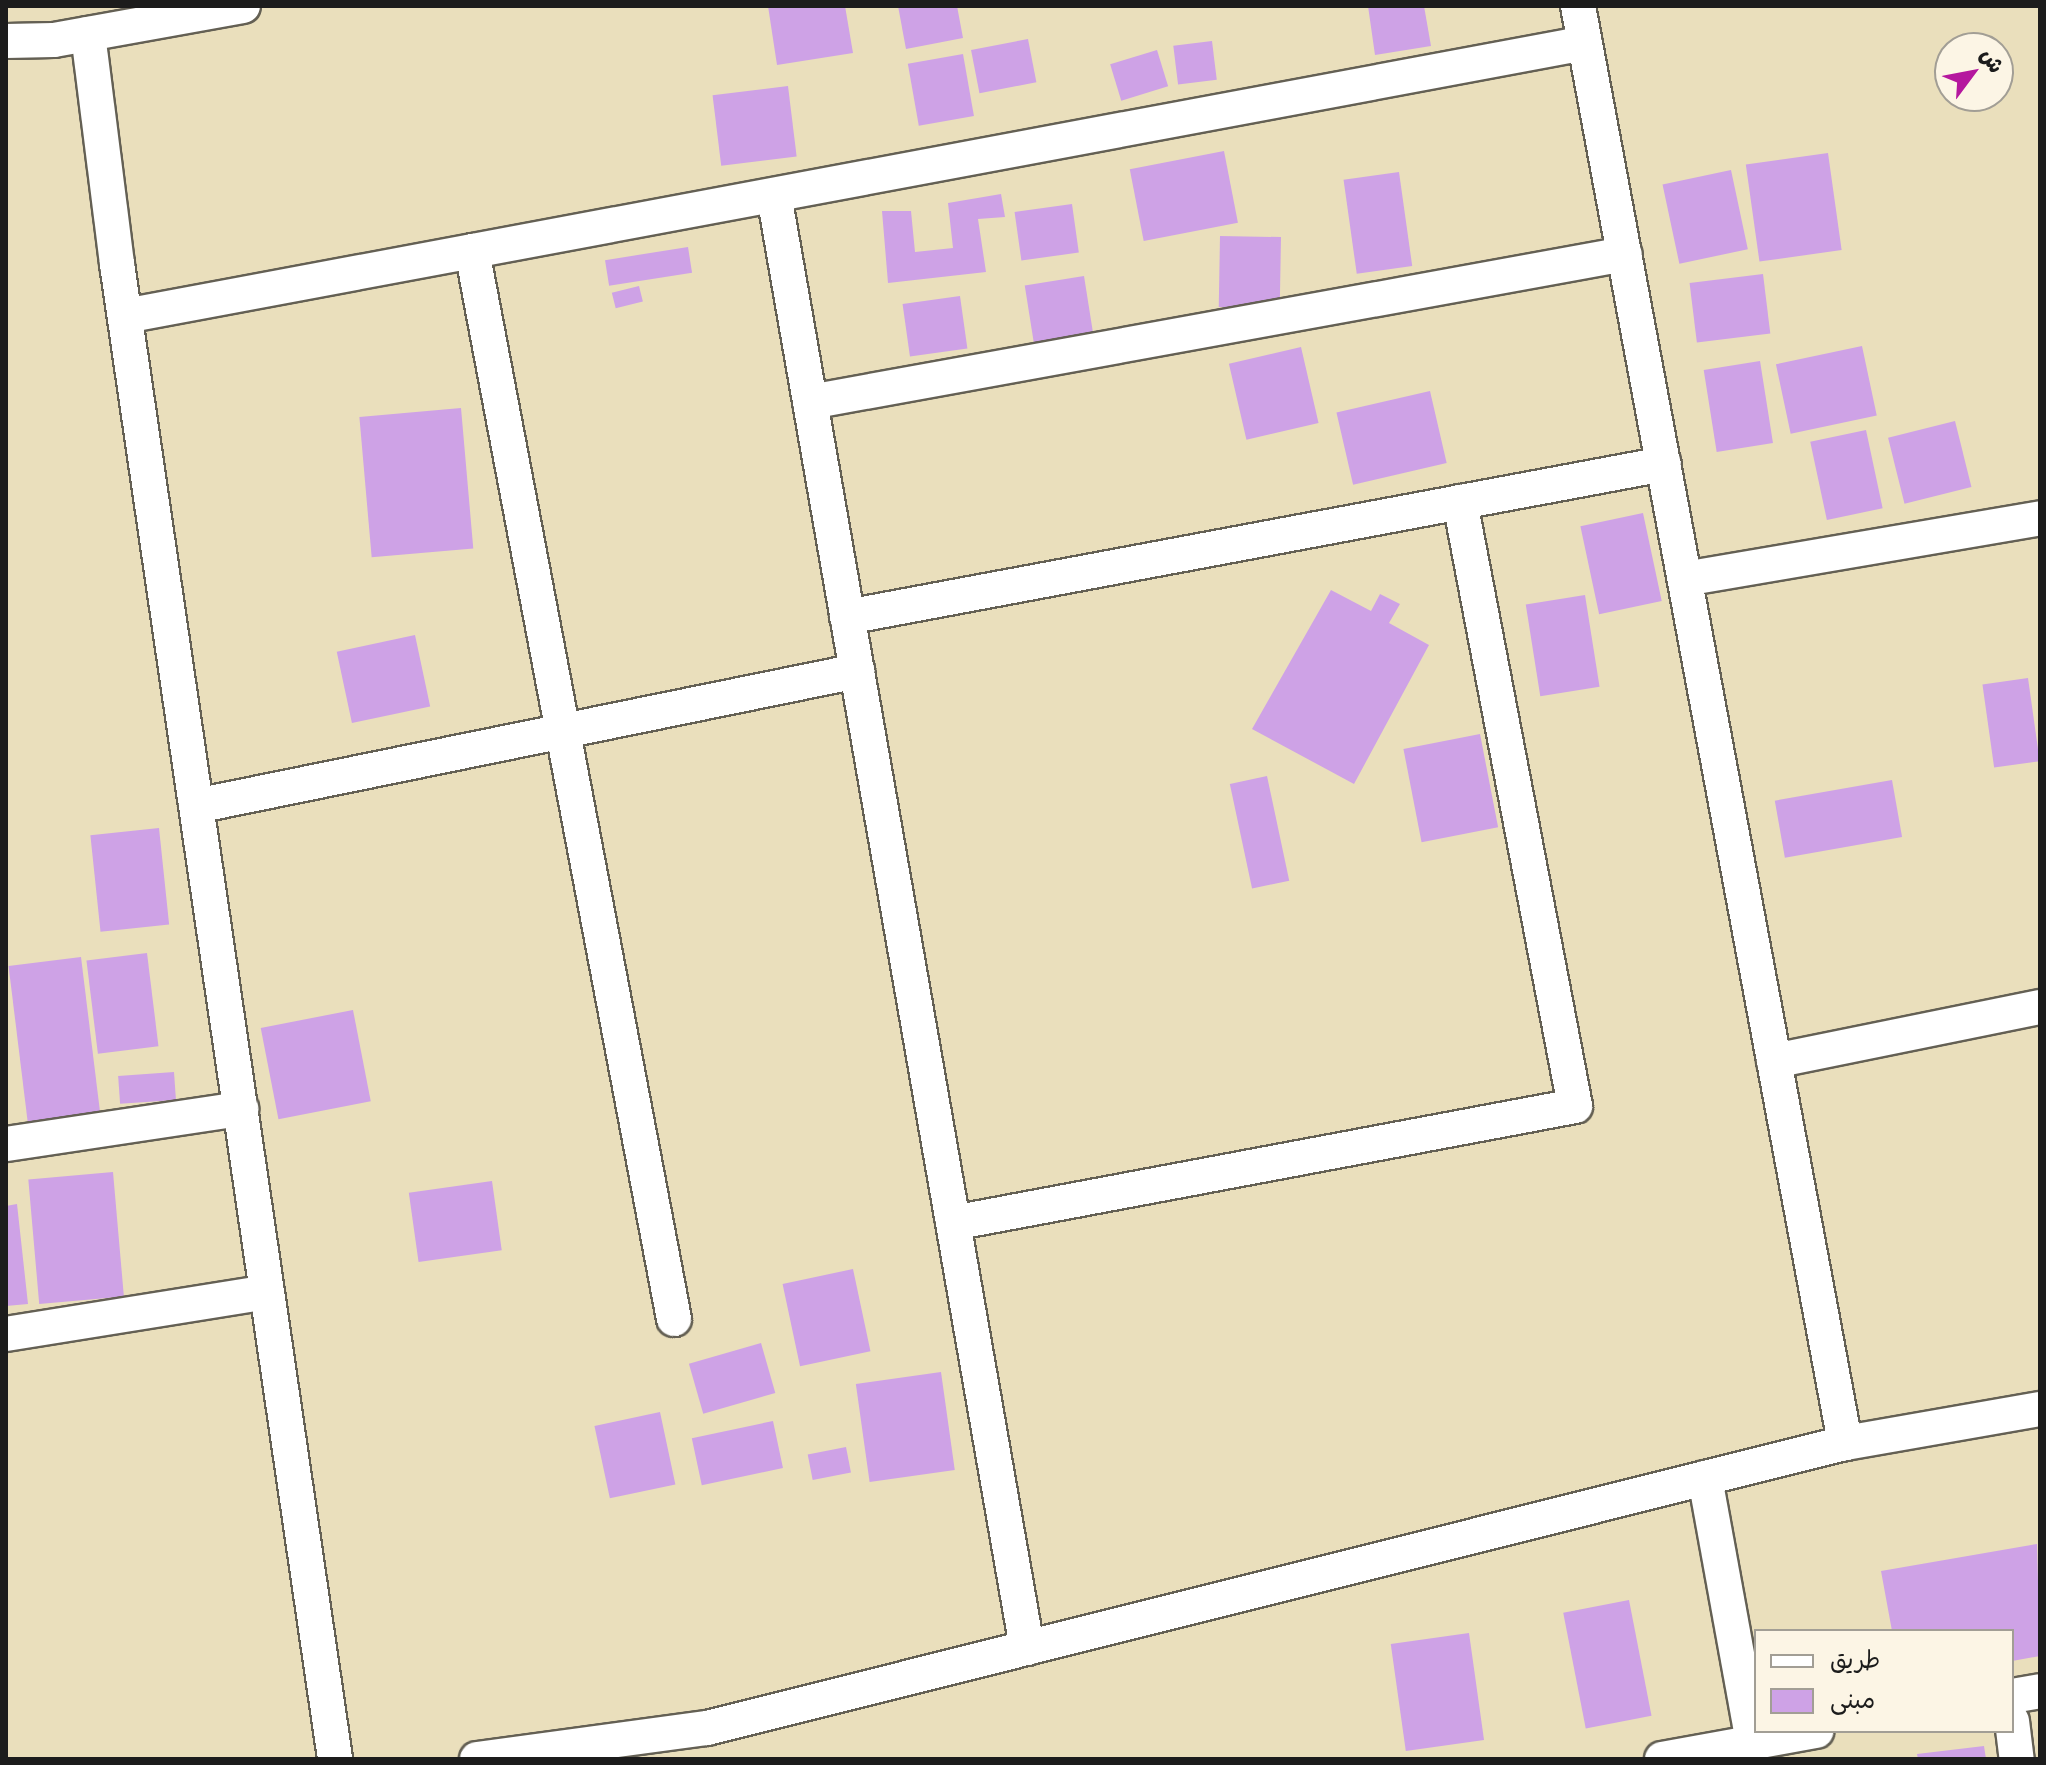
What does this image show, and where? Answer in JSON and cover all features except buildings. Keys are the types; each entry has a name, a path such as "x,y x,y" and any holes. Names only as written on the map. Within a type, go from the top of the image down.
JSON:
{"street":[{"path":"6,41 54,40 243,6"},
{"path":"1578,6 1845,1443"},
{"path":"88,34 125,316 335,1759"},
{"path":"125,316 1585,43"},
{"path":"774,195 1027,1648"},
{"path":"472,251 674,1319"},
{"path":"810,402 1625,254"},
{"path":"847,617 1664,464"},
{"path":"953,1223 1575,1106 1460,502"},
{"path":"1685,579 2040,518"},
{"path":"196,806 857,671"},
{"path":"1774,1061 2040,1007"},
{"path":"6,1144 241,1109"},
{"path":"6,1334 267,1292"},
{"path":"477,1759 707,1728 1845,1443 2040,1409"},
{"path":"1705,1478 1753,1742"},
{"path":"2014,1696 2040,1691"},
{"path":"1673,1758 1805,1733"},
{"path":"2014,1733 2017,1759"}]}
